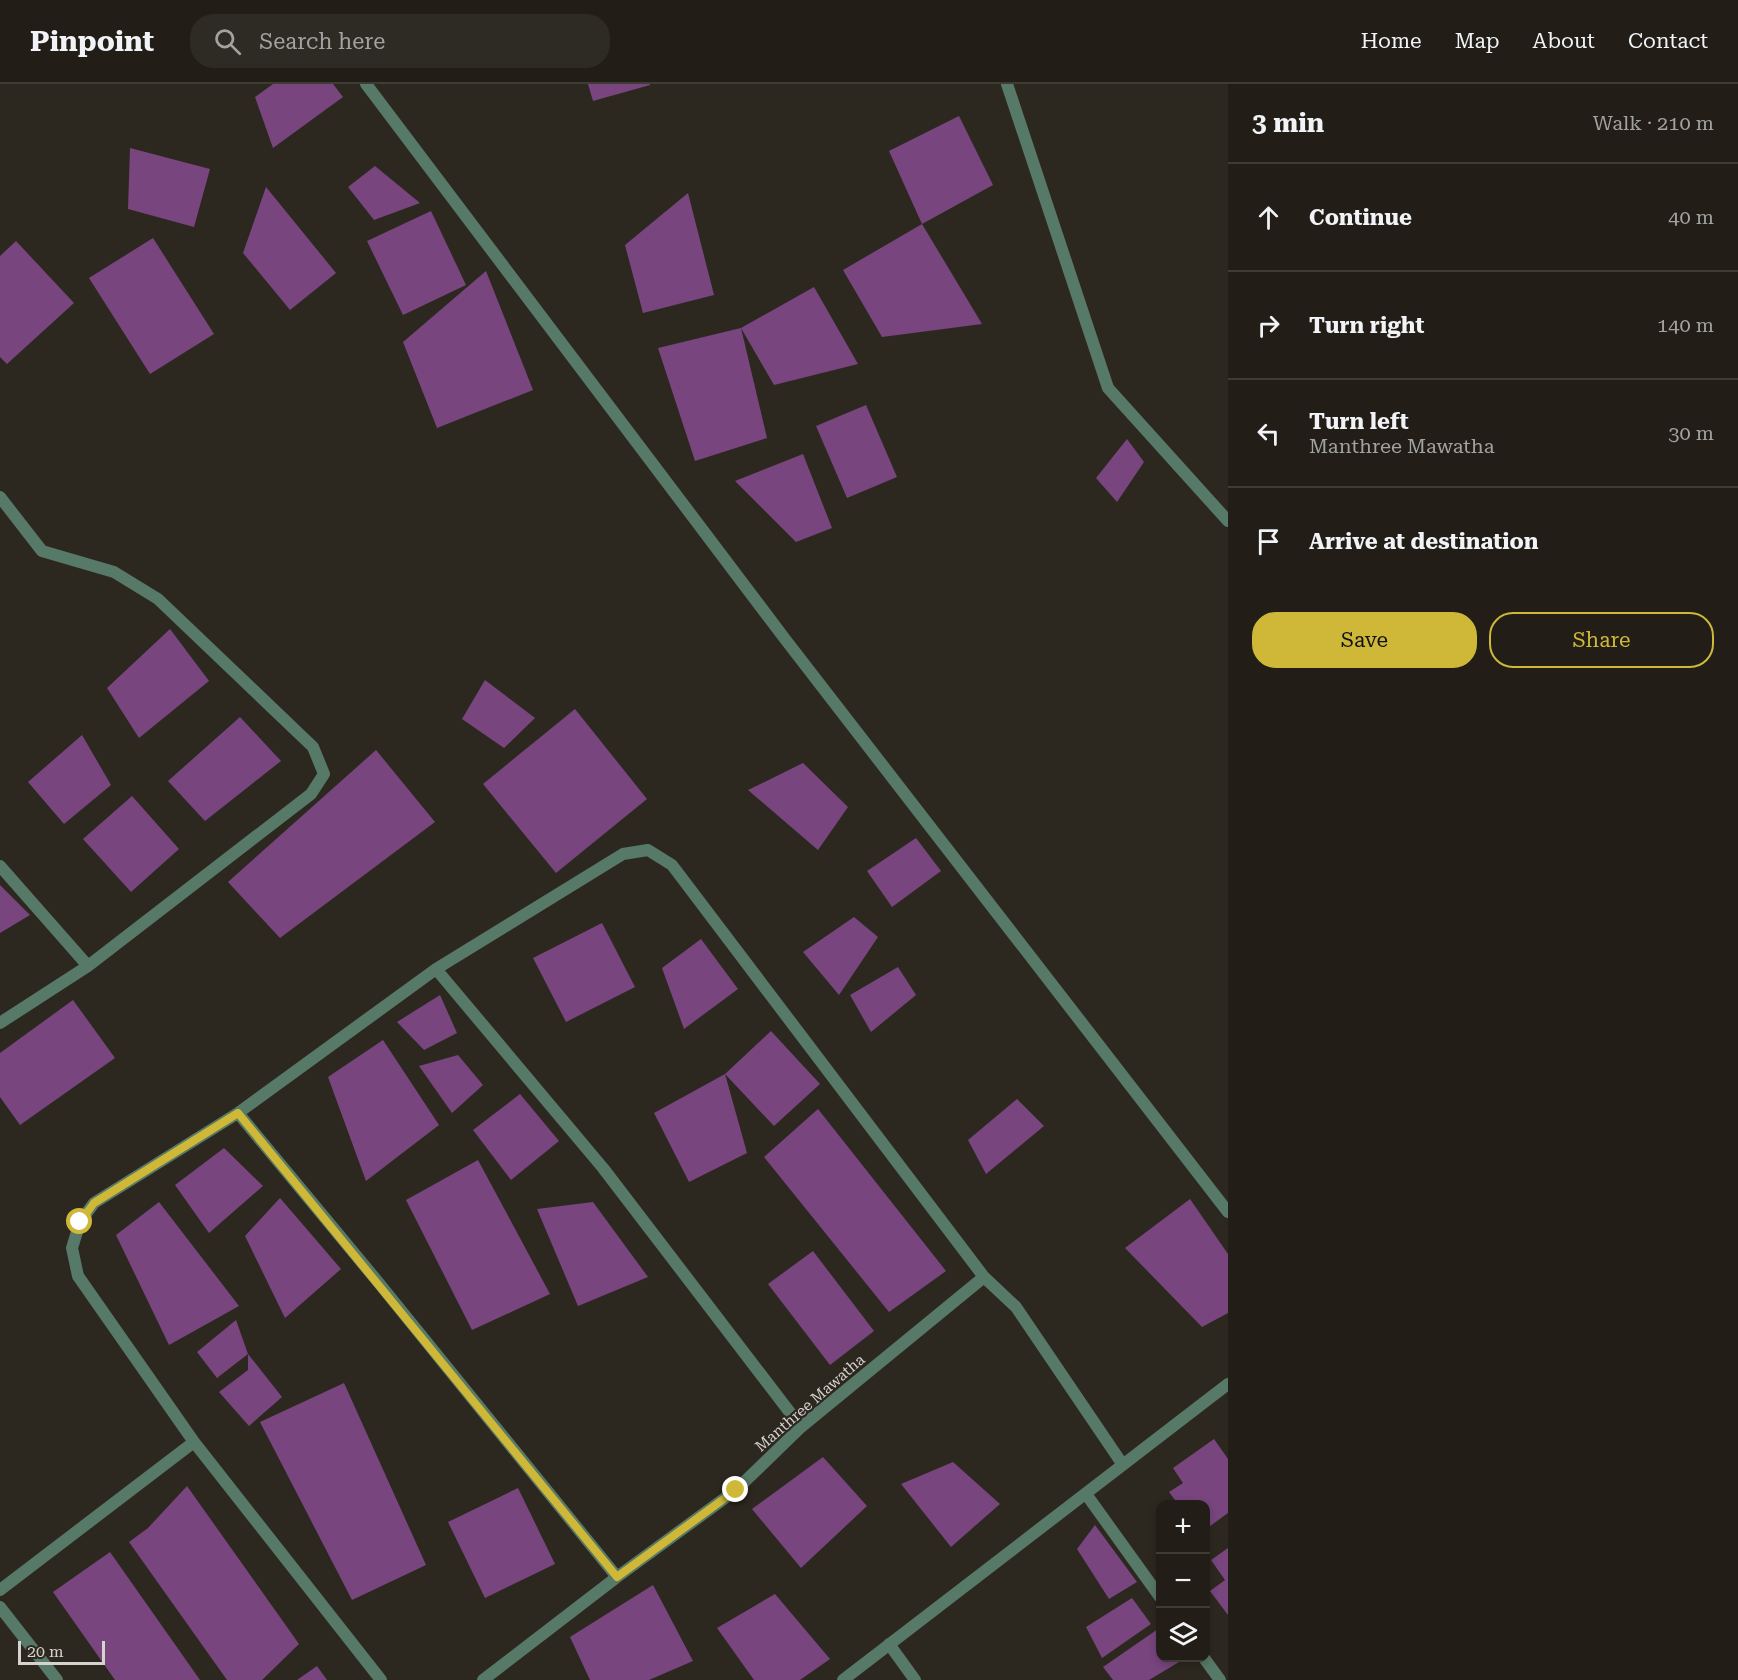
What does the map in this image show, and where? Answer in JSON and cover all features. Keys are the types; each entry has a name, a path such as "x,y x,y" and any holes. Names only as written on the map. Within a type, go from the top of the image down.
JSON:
{"street":[{"path":"366,84 784,639 1228,1212"},
{"path":"1007,84 1108,388 1228,521"},
{"path":"0,497 42,551 114,572 158,599 313,747 324,774 311,794 88,966 0,1023"},
{"path":"381,1680 194,1442 78,1276 72,1248 80,1222 94,1203 238,1113 436,969 623,854 648,850 672,865 984,1278 1016,1307 1123,1465"},
{"path":"0,866 88,966"},
{"path":"436,969 603,1168 801,1427"},
{"path":"238,1113 617,1577"},
{"name":"Manthree Mawatha","path":"483,1680 617,1577 736,1490 801,1427 984,1278"},
{"path":"843,1680 1228,1384"},
{"path":"0,1590 194,1442"},
{"path":"1086,1494 1156,1590"},
{"path":"0,1607 57,1680"},
{"path":"889,1644 915,1680"},
{"path":"1207,1662 1220,1680"}],"building":[{"path":"273,84 333,84 343,97 273,148 255,97"},
{"path":"588,84 650,84 650,85 593,101"},
{"path":"959,116 993,185 922,224 889,151"},
{"path":"130,148 210,169 194,227 128,209"},
{"path":"375,166 420,203 374,220 348,187"},
{"path":"266,187 336,273 290,310 243,253"},
{"path":"688,193 714,295 643,313 625,245"},
{"path":"431,211 466,285 403,315 367,241"},
{"path":"922,224 982,324 882,337 843,270"},
{"path":"153,238 214,334 150,374 89,278"},
{"path":"16,241 74,303 7,364 0,357 0,256"},
{"path":"486,271 533,390 437,428 403,342"},
{"path":"814,287 858,364 774,385 741,328"},
{"path":"741,328 767,438 695,461 658,348"},
{"path":"866,405 897,477 847,498 816,426"},
{"path":"1127,439 1144,462 1117,502 1096,478"},
{"path":"803,454 832,528 796,542 735,481"},
{"path":"170,629 209,681 139,738 107,688"},
{"path":"485,680 535,718 504,748 462,719"},
{"path":"575,709 647,799 556,873 483,784"},
{"path":"240,717 281,761 205,821 168,781"},
{"path":"82,735 111,785 64,824 28,782"},
{"path":"376,750 435,822 280,938 228,882"},
{"path":"803,763 848,807 818,850 748,790"},
{"path":"132,796 179,849 131,892 83,839"},
{"path":"916,838 941,871 892,907 867,871"},
{"path":"0,885 30,915 0,933"},
{"path":"854,917 878,937 839,995 803,952"},
{"path":"602,923 635,987 566,1022 533,958"},
{"path":"701,939 738,989 684,1029 662,968"},
{"path":"898,967 916,995 871,1032 850,995"},
{"path":"440,995 457,1033 424,1050 397,1022"},
{"path":"73,1000 115,1058 20,1125 0,1097 0,1053"},
{"path":"771,1031 820,1084 774,1126 725,1074"},
{"path":"383,1040 439,1125 366,1181 328,1077"},
{"path":"458,1055 483,1085 452,1113 419,1066"},
{"path":"725,1074 747,1153 689,1182 654,1113"},
{"path":"520,1094 559,1141 511,1180 473,1130"},
{"path":"1017,1099 1044,1126 986,1174 968,1140"},
{"path":"818,1109 946,1271 889,1312 764,1157"},
{"path":"224,1148 263,1186 209,1233 175,1185"},
{"path":"478,1160 550,1294 472,1330 406,1200"},
{"path":"280,1198 341,1269 285,1318 245,1236"},
{"path":"1190,1199 1228,1254 1228,1313 1202,1327 1125,1248"},
{"path":"159,1202 239,1306 169,1345 116,1235"},
{"path":"593,1202 648,1277 578,1306 537,1209"},
{"path":"813,1251 874,1331 830,1365 768,1284"},
{"path":"236,1320 248,1354 217,1378 197,1352"},
{"path":"248,1354 282,1397 249,1426 219,1392 248,1370"},
{"path":"344,1383 426,1565 352,1600 260,1422"},
{"path":"1214,1439 1228,1459 1228,1513 1210,1526 1210,1500 1175,1500 1169,1492 1183,1483 1173,1468"},
{"path":"823,1457 867,1506 801,1568 752,1509"},
{"path":"953,1462 1000,1504 951,1547 901,1484"},
{"path":"187,1486 299,1644 262,1680 227,1680 129,1542 148,1528"},
{"path":"518,1488 555,1564 485,1598 448,1522"},
{"path":"1095,1525 1137,1582 1109,1599 1077,1549"},
{"path":"1228,1548 1228,1615 1210,1591 1225,1580 1211,1560"},
{"path":"110,1552 200,1680 115,1680 53,1592"},
{"path":"653,1585 693,1661 649,1680 590,1680 570,1637"},
{"path":"775,1594 830,1659 800,1680 754,1680 717,1628"},
{"path":"1132,1598 1151,1624 1102,1658 1086,1627"},
{"path":"1156,1630 1156,1662 1179,1662 1149,1680 1113,1680 1103,1667"},
{"path":"317,1666 327,1680 297,1680"}],"route":[{"path":"80,1222 94,1203 238,1113 617,1577 736,1490"}]}
